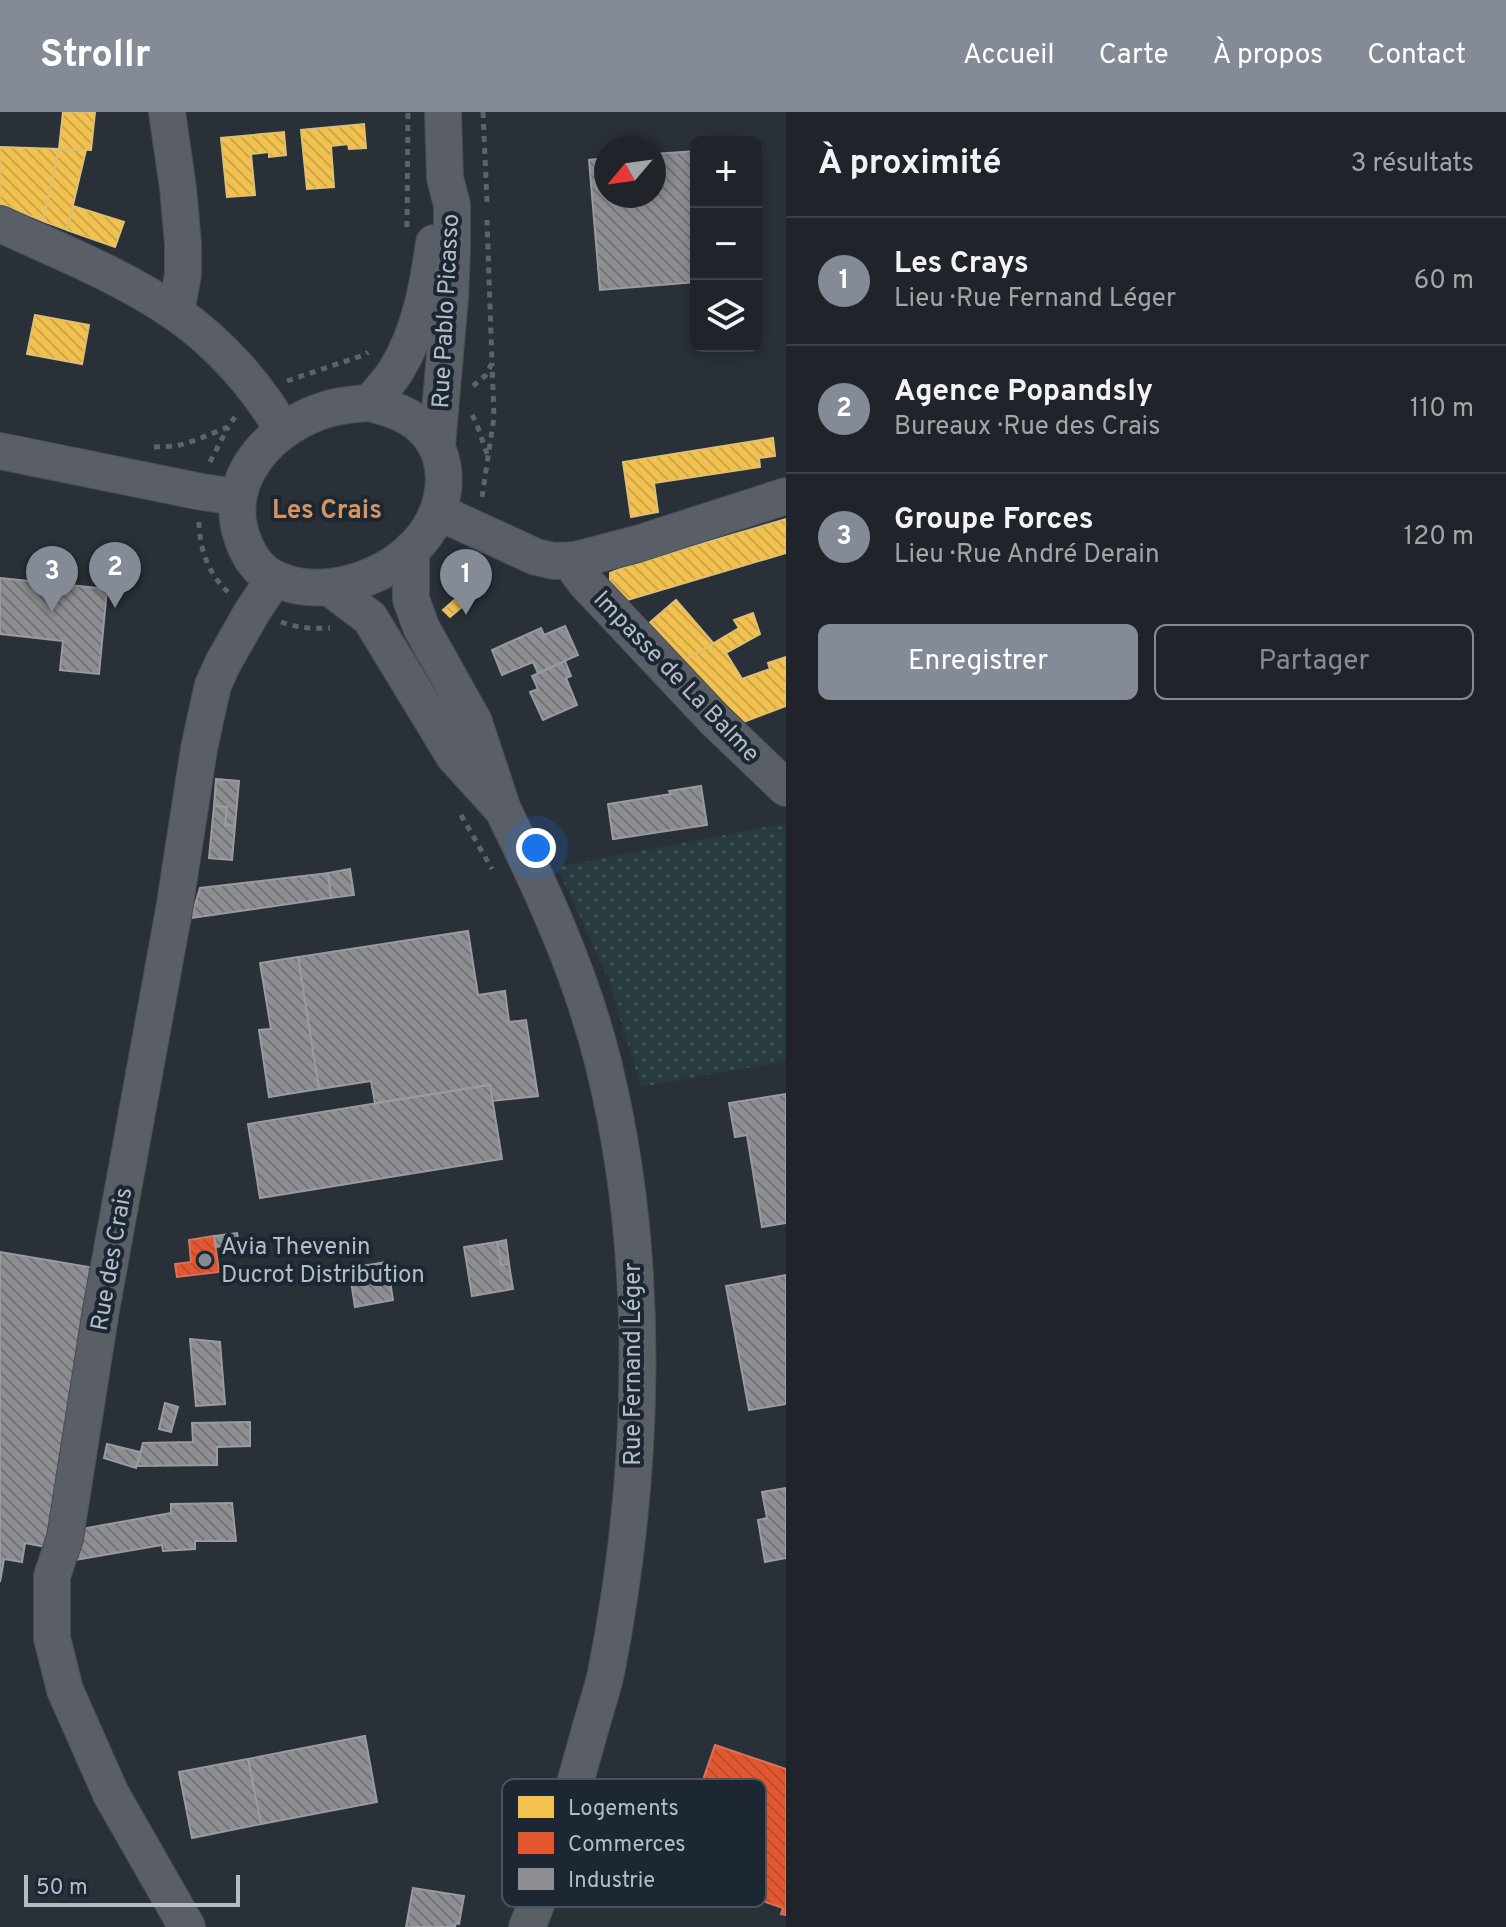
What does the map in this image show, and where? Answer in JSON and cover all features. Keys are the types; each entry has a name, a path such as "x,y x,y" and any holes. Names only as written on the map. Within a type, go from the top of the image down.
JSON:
{"street":[{"path":"167,112 183,244 183,274 176,313"},
{"name":"Rue Pablo Picasso","path":"437,445 452,251 452,205 445,178 443,112"},
{"name":"Rue Pablo Picasso","path":"370,403 397,369 420,318 445,178"},
{"path":"0,224 89,265 176,313 240,372 283,431"},
{"path":"370,403 412,419 437,445 444,479 438,512 411,550 372,575 329,587 301,587 274,579 253,560 239,530 237,497 243,476 259,452 283,431 306,417 327,409 370,403"},
{"path":"0,451 237,497"},
{"path":"438,512 536,557 554,561 576,560 637,544 786,496"},
{"name":"Rue Fernand Léger","path":"411,550 411,599 421,627 474,722 468,749"},
{"name":"Impasse de La Balme","path":"576,560 577,571 586,583 714,719 786,788"},
{"name":"Rue des Crais","path":"187,1927 111,1794 65,1690 52,1638 52,1576 65,1538 101,1310 206,716 213,685 223,663 274,579"},
{"name":"Rue Fernand Léger","path":"329,587 370,618 468,749 503,810 568,953 602,1060 618,1130 637,1313 636,1436 625,1559 606,1676 576,1779"},
{"name":"Rue Fernand Léger","path":"527,1927 535,1907"}],"path":[{"path":"282,383 364,355"},
{"path":"481,504 494,417 492,363"},
{"path":"143,446 177,446 196,440 228,427 236,416"},
{"path":"454,802 493,870"}],"green space":[{"path":"786,823 786,1061 641,1087 608,978 557,867"}],"building: Logements":[{"path":"63,112 95,112 91,150 59,149"},
{"path":"364,124 366,148 349,149 348,144 331,146 334,187 307,189 301,130"},
{"path":"284,132 286,155 269,157 269,152 251,154 255,195 227,197 221,138"},
{"path":"0,147 59,149 43,221 0,204"},
{"path":"59,149 86,150 67,230 43,221"},
{"path":"73,206 124,222 115,247 67,230"},
{"path":"35,315 89,325 82,364 27,354"},
{"path":"773,438 775,456 759,458 760,467 654,483 658,512 631,517 623,462"},
{"path":"786,519 786,553 627,600 610,580 610,573 633,564"},
{"path":"461,594 468,602 450,617 443,610"},
{"path":"676,600 714,644 682,662 648,624"},
{"path":"753,613 760,634 726,653 742,679 770,669 768,663 786,657 786,706 738,724 682,662 739,628 734,620"}],"building: Commerces":[{"path":"214,1236 219,1272 177,1277 175,1264 191,1262 189,1240"},
{"path":"715,1745 786,1769 786,1915 781,1914 783,1908 766,1902 766,1779 703,1779"}],"building: Industrie":[{"path":"690,151 690,282 600,290 589,160 594,159 594,208 666,208 666,153"},
{"path":"0,578 107,589 99,674 60,670 63,641 0,634"},
{"path":"565,626 578,655 538,673 533,662 502,675 492,650 541,628 544,635"},
{"path":"565,661 571,676 566,678 577,705 543,720 530,692 538,689 532,676"},
{"path":"216,779 239,781 235,826 225,825 227,807 214,806"},
{"path":"701,786 707,825 613,839 608,804"},
{"path":"214,806 227,807 225,825 235,826 232,860 209,858"},
{"path":"350,869 354,895 331,898 328,873"},
{"path":"328,873 331,898 191,918 200,888"},
{"path":"468,931 478,995 505,991 509,1022 526,1020 538,1096 492,1101 490,1085 375,1103 371,1081 319,1089 298,957"},
{"path":"298,957 319,1089 269,1097 259,1030 271,1029 260,963"},
{"path":"490,1085 502,1159 260,1198 248,1124"},
{"path":"786,1094 786,1223 762,1227 747,1135 735,1137 729,1103"},
{"path":"237,1233 239,1244 216,1247 214,1236"},
{"path":"506,1240 509,1264 501,1265 497,1242"},
{"path":"497,1242 501,1265 509,1264 513,1289 472,1296 464,1247"},
{"path":"0,1252 95,1268 46,1547 25,1543 22,1562 4,1559 0,1582"},
{"path":"387,1262 393,1300 355,1307 349,1268"},
{"path":"786,1275 786,1404 749,1410 726,1286"},
{"path":"190,1339 220,1342 225,1404 196,1406"},
{"path":"165,1403 178,1407 171,1432 159,1429"},
{"path":"250,1422 250,1446 217,1447 217,1465 137,1466 143,1443 193,1442 192,1423"},
{"path":"107,1444 140,1452 136,1468 104,1458"},
{"path":"786,1488 786,1558 765,1562 758,1520 767,1518 762,1492"},
{"path":"232,1503 236,1541 195,1541 195,1549 163,1551 162,1545 75,1560 81,1529 171,1513 171,1504"},
{"path":"365,1736 377,1802 261,1824 248,1759"},
{"path":"248,1759 261,1824 192,1838 179,1772"},
{"path":"413,1888 464,1896 459,1924 456,1923 455,1927 406,1927"}],"place":[{"name":"Agence Popandsly","path":"115,608"},
{"name":"Groupe Forces","path":"52,612"},
{"name":"Les Crays","path":"466,615"},
{"name":"Avia Thevenin Ducrot Distribution","path":"205,1260"}],"district":[{"name":"Les Crais","path":"327,509"}]}
